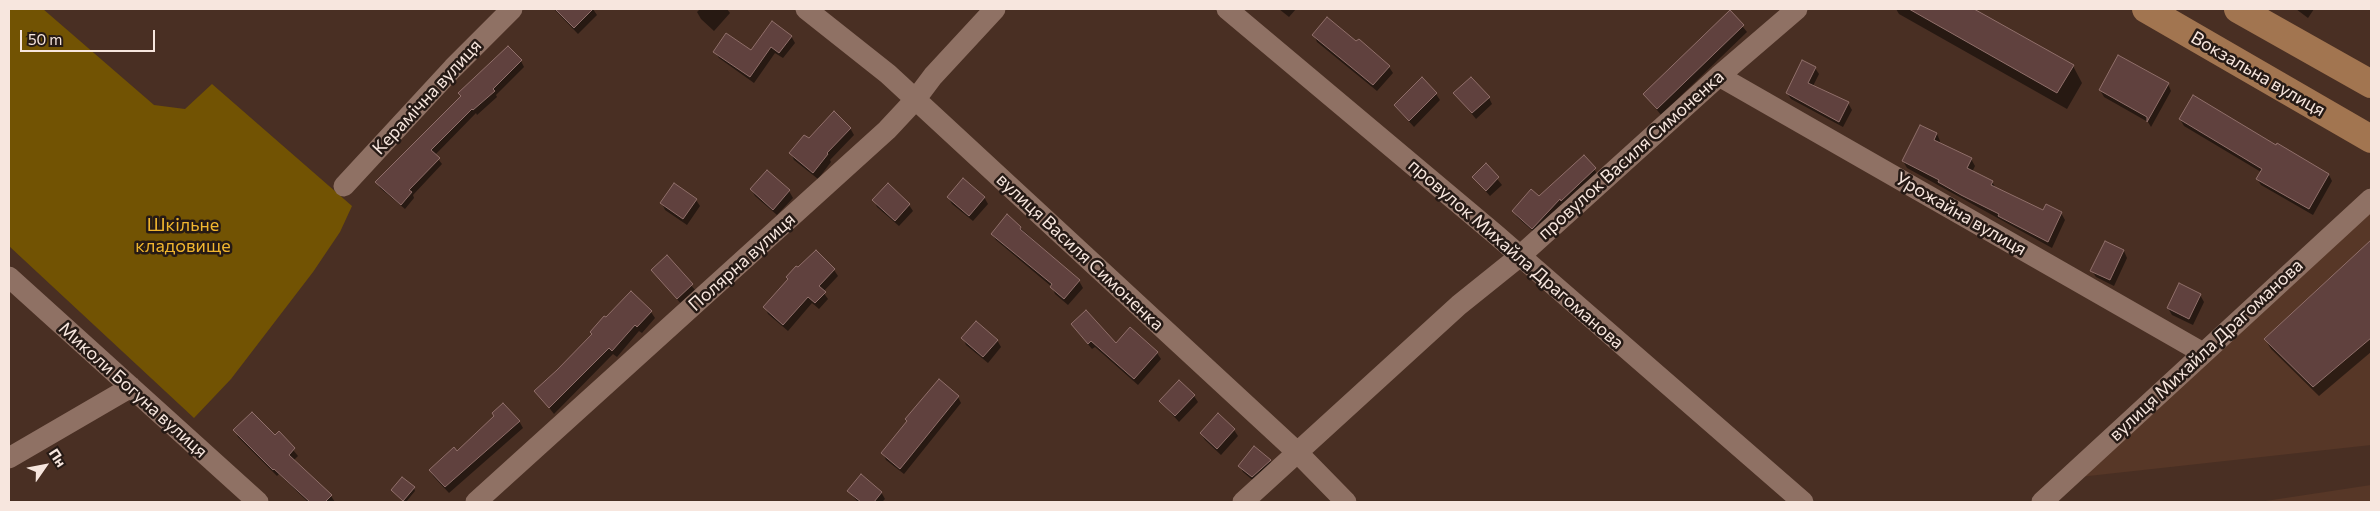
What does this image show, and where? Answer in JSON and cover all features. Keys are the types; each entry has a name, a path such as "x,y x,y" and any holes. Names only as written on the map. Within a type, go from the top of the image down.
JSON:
{"street":[{"name":"Керамічна вулиця","path":"344,186 453,68 512,9"},
{"name":"вулиця Василя Симоненка","path":"806,9 888,74 1298,453 1346,502"},
{"name":"Полярна вулиця","path":"476,502 845,170 915,100 933,76 995,9"},
{"name":"провулок Михайла Драгоманова","path":"1227,9 1520,256 1803,502"},
{"name":"провулок Василя Симоненка","path":"1243,502 1459,305 1520,256 1719,76 1798,9"},
{"name":"Вокзальна вулиця","path":"2146,9 2371,139"},
{"path":"2238,9 2371,84"},
{"name":"Урожайна вулиця","path":"1719,76 2203,353"},
{"name":"вулиця Михайла Драгоманова","path":"2042,502 2371,199"},
{"name":"Миколи Богуна вулиця","path":"9,277 258,502"},
{"path":"9,458 131,387"}],"shaded area":[{"path":"2371,199 2371,445 2070,478"},
{"path":"2371,485 2371,502 2259,502"}],"green space":[{"name":"Шкільне кладовище","path":"9,9 43,9 154,105 185,109 212,84 352,206 340,232 313,272 231,379 194,418 9,246"}],"building":[{"path":"555,9 593,9 574,28"},
{"path":"1909,9 1974,9 2074,65 2057,93"},
{"path":"1730,10 1744,25 1657,109 1643,94"},
{"path":"1327,17 1356,41 1359,39 1390,66 1373,85 1312,35"},
{"path":"772,21 792,36 779,53 771,47 750,77 713,52 726,33 751,50"},
{"path":"508,46 522,60 493,89 495,91 472,109 431,150 440,158 409,190 412,192 401,205 375,182 461,96 458,93"},
{"path":"2118,55 2169,83 2147,122 2147,117 2099,90"},
{"path":"1802,60 1816,67 1808,83 1849,102 1839,122 1786,93"},
{"path":"1422,77 1437,93 1409,121 1394,105"},
{"path":"1471,77 1490,97 1472,113 1453,93"},
{"path":"2193,95 2276,145 2277,143 2329,174 2309,209 2256,179 2262,169 2179,119"},
{"path":"834,111 851,128 827,153 813,173 789,153 804,135 809,138"},
{"path":"1920,125 1937,133 1934,140 1972,158 1967,168 1993,181 1991,185 2043,210 2046,204 2062,212 2048,242 1998,216 1999,214 1961,195 1938,182 1939,180 1902,161"},
{"path":"1584,155 1596,168 1561,201 1560,199 1532,229 1512,211 1531,189 1539,196"},
{"path":"1486,163 1499,177 1486,191 1472,177"},
{"path":"767,170 790,190 773,210 750,189"},
{"path":"963,178 985,197 969,216 947,197"},
{"path":"674,183 697,199 683,219 660,203"},
{"path":"888,183 910,204 895,221 872,200"},
{"path":"1007,214 1021,227 1020,229 1080,280 1064,299 1050,287 1052,284 991,234"},
{"path":"2371,240 2371,338 2313,387 2264,339"},
{"path":"2105,241 2124,250 2110,280 2090,271"},
{"path":"816,250 835,269 819,286 826,292 815,303 808,297 783,325 763,307 788,279 786,277 796,266 798,267"},
{"path":"667,255 693,284 677,299 651,270"},
{"path":"2179,283 2201,294 2189,319 2167,308"},
{"path":"631,291 652,311 637,327 635,325 612,351 609,348 549,408 534,391 592,334 590,332 604,316 606,317"},
{"path":"1086,310 1116,343 1130,327 1158,352 1134,379 1091,341 1088,344 1071,324"},
{"path":"976,321 998,340 983,357 961,338"},
{"path":"939,379 959,396 900,469 881,453 907,421 905,419"},
{"path":"1179,380 1195,395 1175,416 1159,401"},
{"path":"503,403 520,421 445,487 429,470 454,447 457,451 494,416 492,413"},
{"path":"252,412 275,435 279,431 295,448 289,455 332,495 325,502 310,502 273,470 233,430"},
{"path":"1218,413 1235,429 1217,449 1200,433"},
{"path":"1254,446 1271,460 1252,477 1238,466"},
{"path":"861,474 882,492 874,502 861,502 847,491"},
{"path":"402,477 415,487 403,501 391,490"}]}
